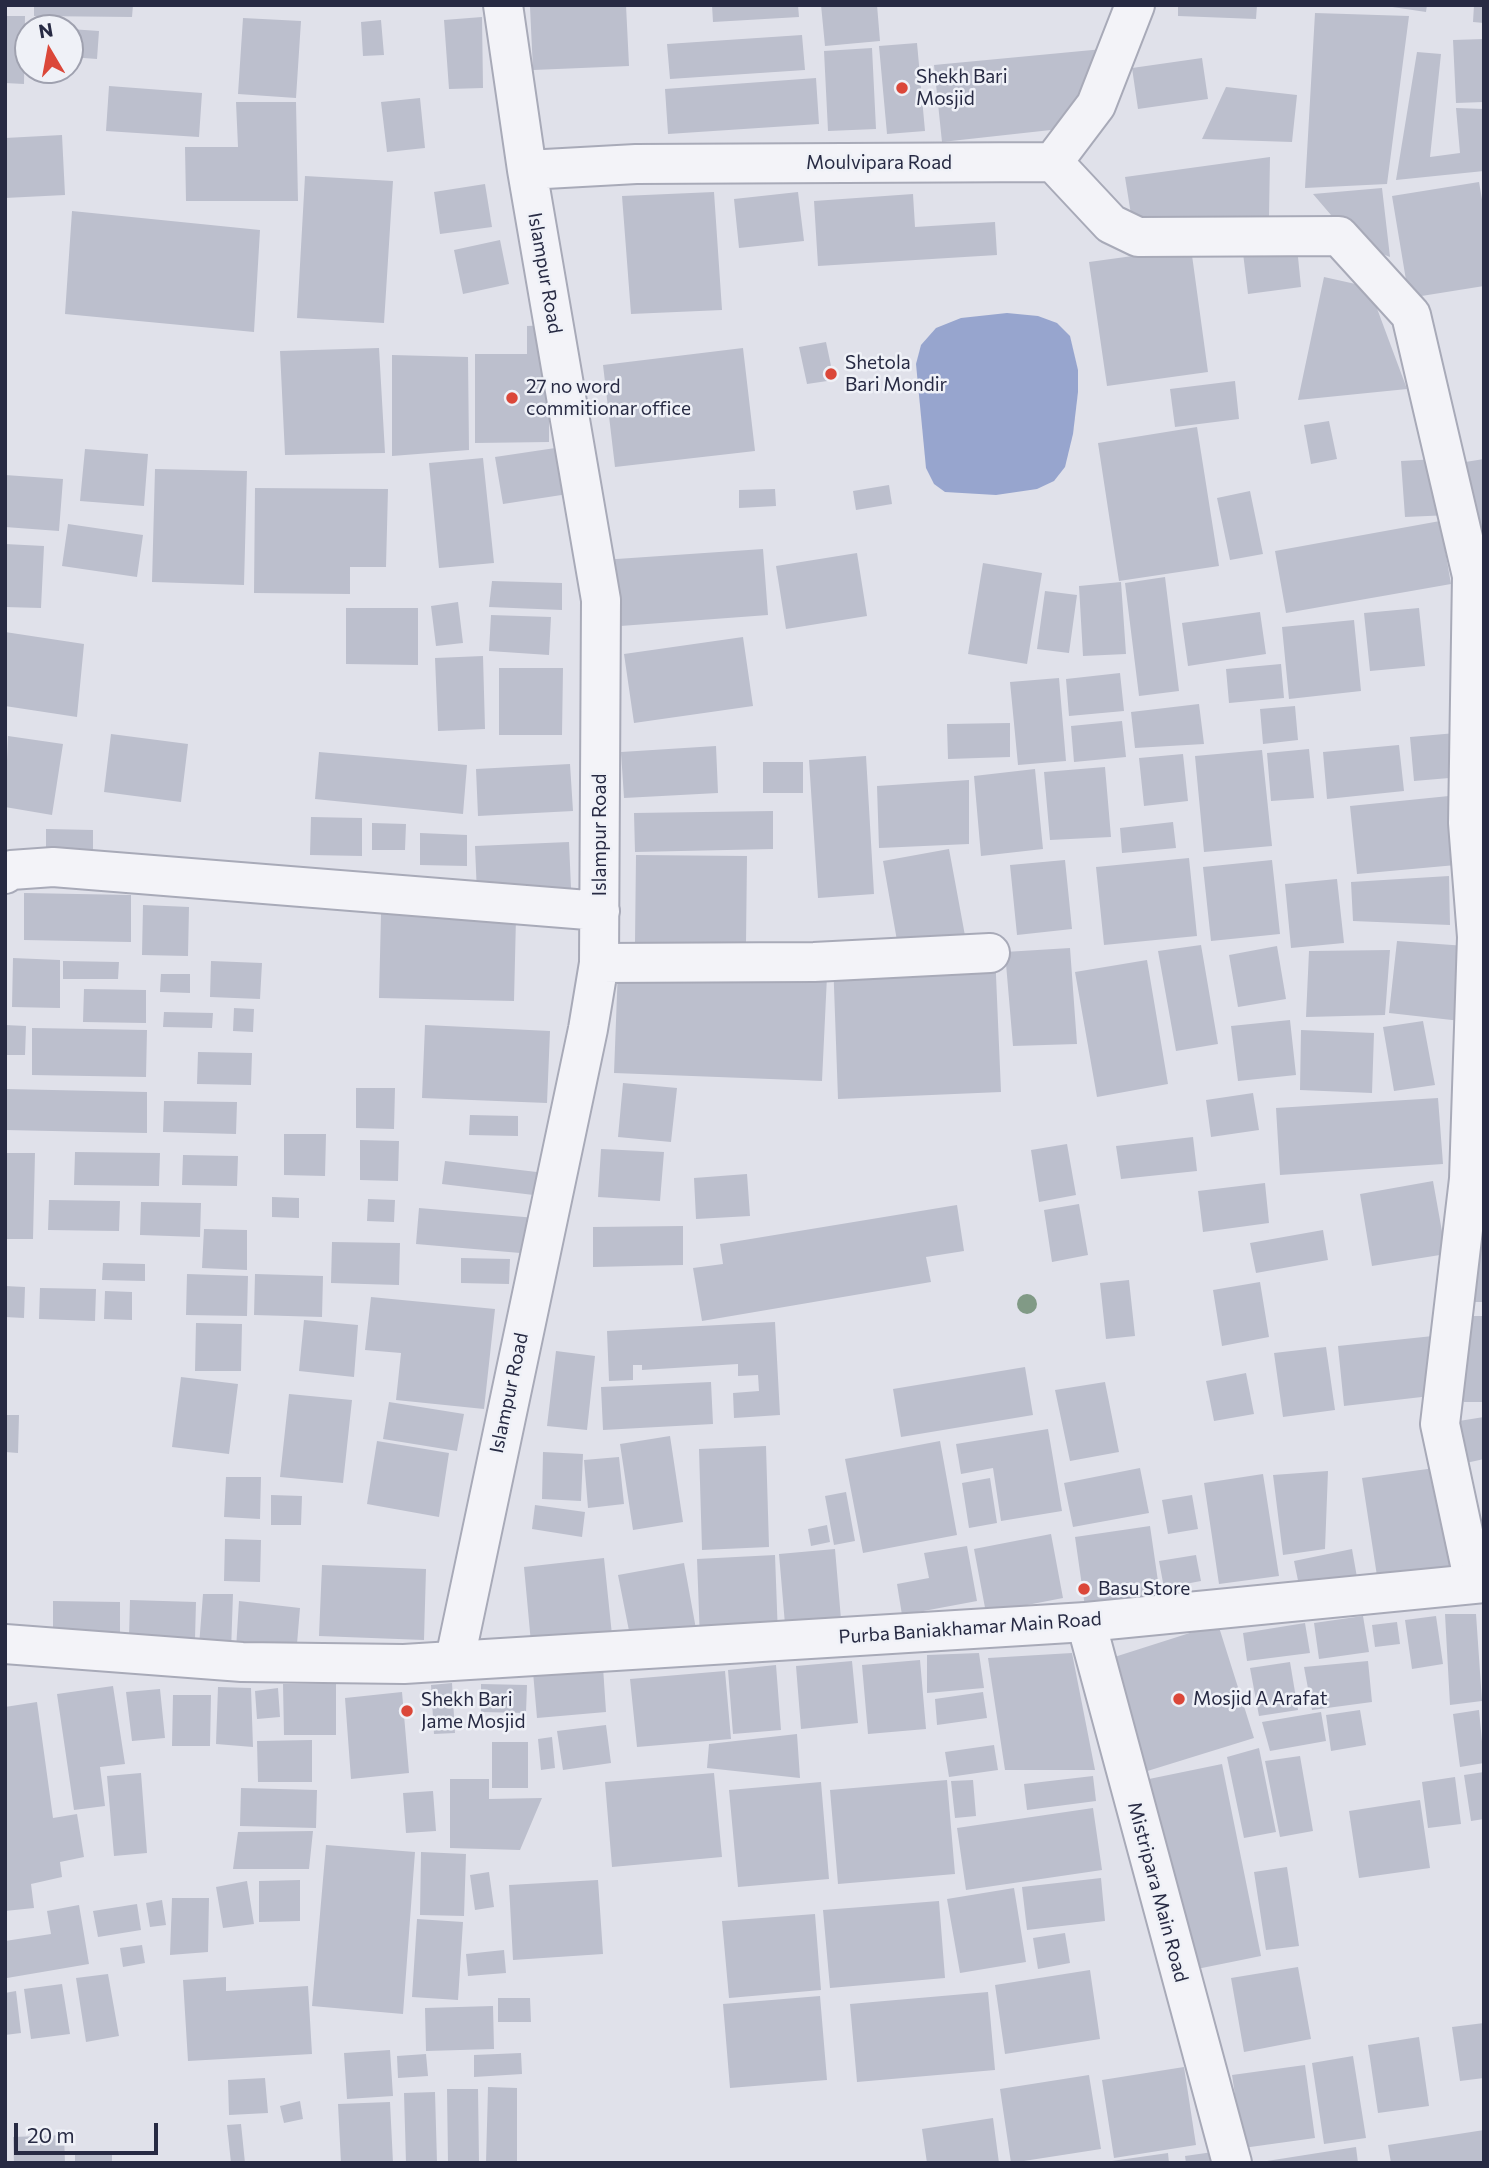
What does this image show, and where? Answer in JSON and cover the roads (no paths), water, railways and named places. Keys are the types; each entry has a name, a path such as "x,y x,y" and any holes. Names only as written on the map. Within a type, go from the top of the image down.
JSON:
{"street":[{"name":"Islampur Road","path":"455,1659 588,1029 598,963 600,911 601,600 527,170 503,5"},
{"path":"1135,5 1096,105 1053,162 1111,224 1138,237 1339,236 1411,315 1472,576 1468,823 1477,937 1470,1166 1440,1424 1479,1583"},
{"name":"Moulvipara Road","path":"527,170 636,164 1053,162"},
{"path":"5,874 11,870 53,867 600,911"},
{"path":"598,963 814,962 990,953"},
{"name":"Purba Baniakhamar Main Road","path":"5,1644 242,1662 404,1664 1086,1622 1479,1583"},
{"name":"Mistripara Main Road","path":"1086,1622 1232,2163"}],"water":[{"path":"1007,313 1038,316 1057,323 1070,336 1078,370 1078,392 1073,434 1065,467 1054,481 1037,489 996,495 945,492 934,484 926,468 916,364 921,345 936,328 961,318"}],"place":[{"name":"Shekh Bari Mosjid","path":"902,88"},
{"name":"Shetola Bari Mondir","path":"831,374"},
{"name":"27 no word commitionar office","path":"512,398"},
{"name":"Basu Store","path":"1084,1589"},
{"name":"Mosjid A Arafat","path":"1179,1699"},
{"name":"Shekh Bari Jame Mosjid","path":"407,1711"}]}
